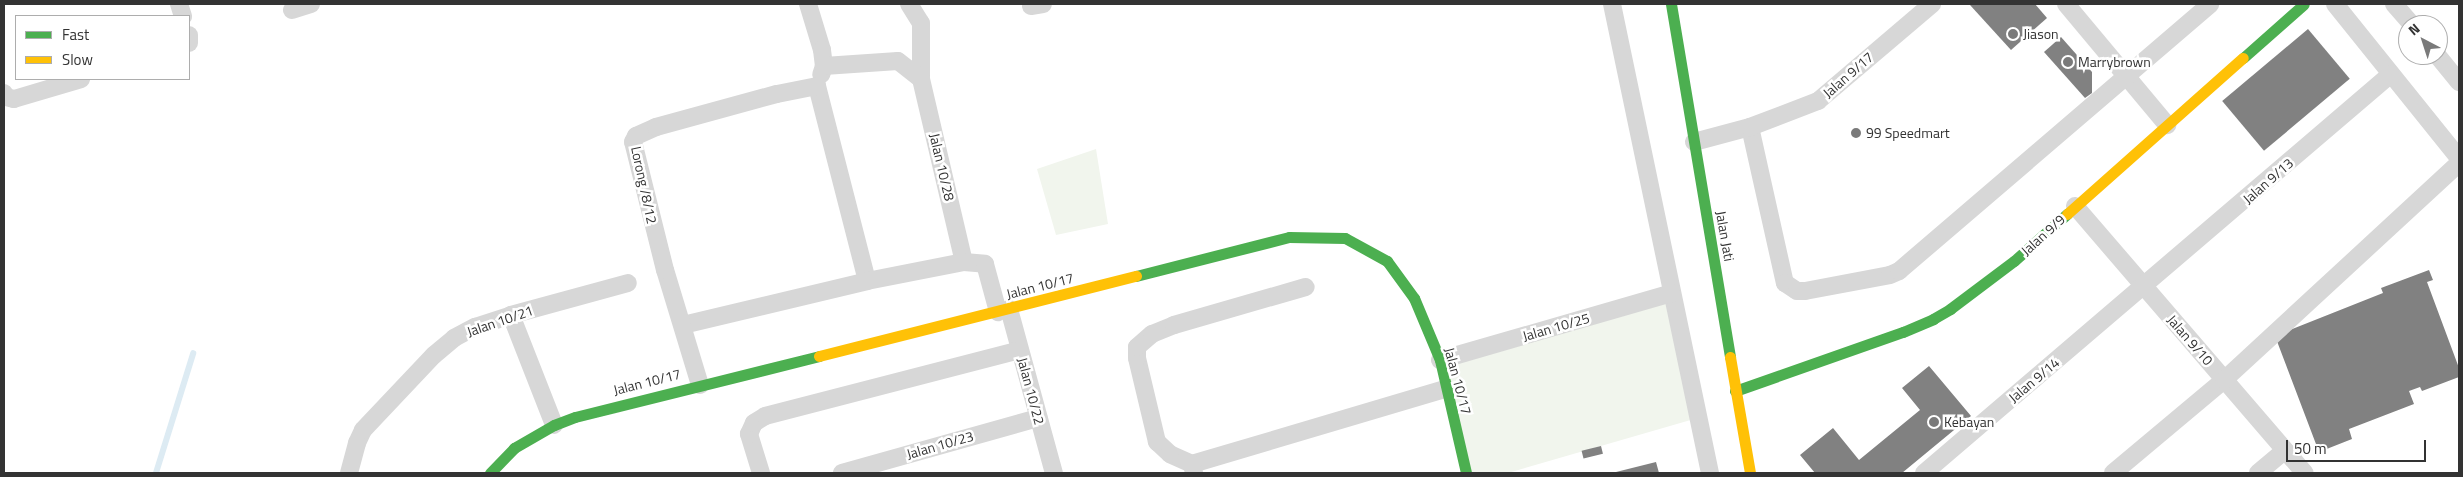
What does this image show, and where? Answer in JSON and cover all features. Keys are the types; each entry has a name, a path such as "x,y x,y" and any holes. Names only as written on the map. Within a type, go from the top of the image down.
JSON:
{"street":[{"path":"292,10 311,4"},
{"path":"808,4 822,50 824,66 817,86 867,281"},
{"name":"Jalan 10/28","path":"909,4 921,23 921,79 964,262"},
{"path":"1612,4 1710,473"},
{"name":"Jalan Jati","path":"1671,4 1750,473"},
{"name":"Jalan 9/17","path":"1694,142 1750,128 1818,101 1932,4"},
{"path":"2066,4 2167,124"},
{"path":"1750,128 1785,283 1797,291 1896,273 2210,4"},
{"name":"Jalan 9/9","path":"1736,391 1933,319 1965,298 2014,261 2304,4"},
{"path":"2334,4 2459,158"},
{"path":"2394,4 2403,15"},
{"path":"824,66 898,60 921,79"},
{"path":"2445,65 2459,82"},
{"name":"Jalan 9/13","path":"2144,287 2392,74"},
{"path":"4,93 6,97 14,99 78,80"},
{"name":"Lorong /8/12","path":"700,385 665,270 633,142 636,136 665,125 777,94 817,86"},
{"path":"2113,473 2224,380 2459,163"},
{"name":"Jalan 9/10","path":"2074,206 2305,473"},
{"name":"Jalan 10/17","path":"490,473 514,448 554,425 617,405 1003,311 1289,237 1345,238 1387,261 1414,298 1440,360 1466,473"},
{"path":"683,325 867,281 964,262 985,264 1003,311"},
{"name":"Jalan 10/21","path":"349,473 356,443 363,430 434,355 454,338 475,327 511,315 628,283"},
{"path":"1306,286 1174,325 1152,334 1137,346 1137,358 1158,442 1170,454 1193,469 1446,389"},
{"name":"Jalan 9/14","path":"1924,473 2144,287"},
{"name":"Jalan 10/25","path":"1440,360 1672,294"},
{"name":"Jalan 10/22","path":"1003,311 1020,350 1054,473"},
{"path":"511,315 554,425"},
{"path":"762,473 749,434 754,423 765,416 1020,350"},
{"name":"Jalan 10/23","path":"842,473 1038,418"},
{"path":"2258,473 2285,450"}],"shaded area":[{"path":"1096,149 1108,224 1056,235 1037,169"},
{"path":"1672,293 1701,417 1508,473 1466,473 1440,360"}],"building":[{"name":"Jiason","path":"2035,4 2047,18 2011,50 1970,5"},
{"path":"2308,29 2350,79 2264,151 2222,101"},
{"name":"Marrybrown","path":"2061,37 2092,72 2092,93 2085,98 2044,52"},
{"path":"2429,270 2433,280 2427,282 2459,368 2459,377 2422,391 2420,387 2409,391 2414,404 2349,429 2352,439 2319,452 2275,336 2383,293 2381,288"},
{"name":"Kebayan","path":"1929,366 1971,416 1902,473 1815,473 1800,455 1833,428 1859,460 1920,410 1902,388"},
{"path":"1601,446 1603,454 1584,459 1582,451"},
{"path":"1656,462 1659,473 1612,473"}],"waterway":[{"path":"156,473 193,354"}],"traffic: fast":[{"path":"1671,4 1730,357"},
{"path":"2243,58 2304,4"},
{"path":"1735,391 1903,332 1933,319 1950,309 2014,261 2067,214"},
{"path":"1136,276 1289,237 1345,238 1387,261 1414,298 1440,360 1466,473"},
{"path":"490,473 514,448 554,425 575,417 819,356"}],"traffic: slow":[{"path":"2067,214 2243,58"},
{"path":"819,356 1136,276"},
{"path":"1730,357 1750,473"}],"place":[{"name":"Jiason","path":"2013,34"},
{"name":"Marrybrown","path":"2068,62"},
{"name":"99 Speedmart","path":"1856,133"},
{"name":"Kebayan","path":"1934,422"}]}
